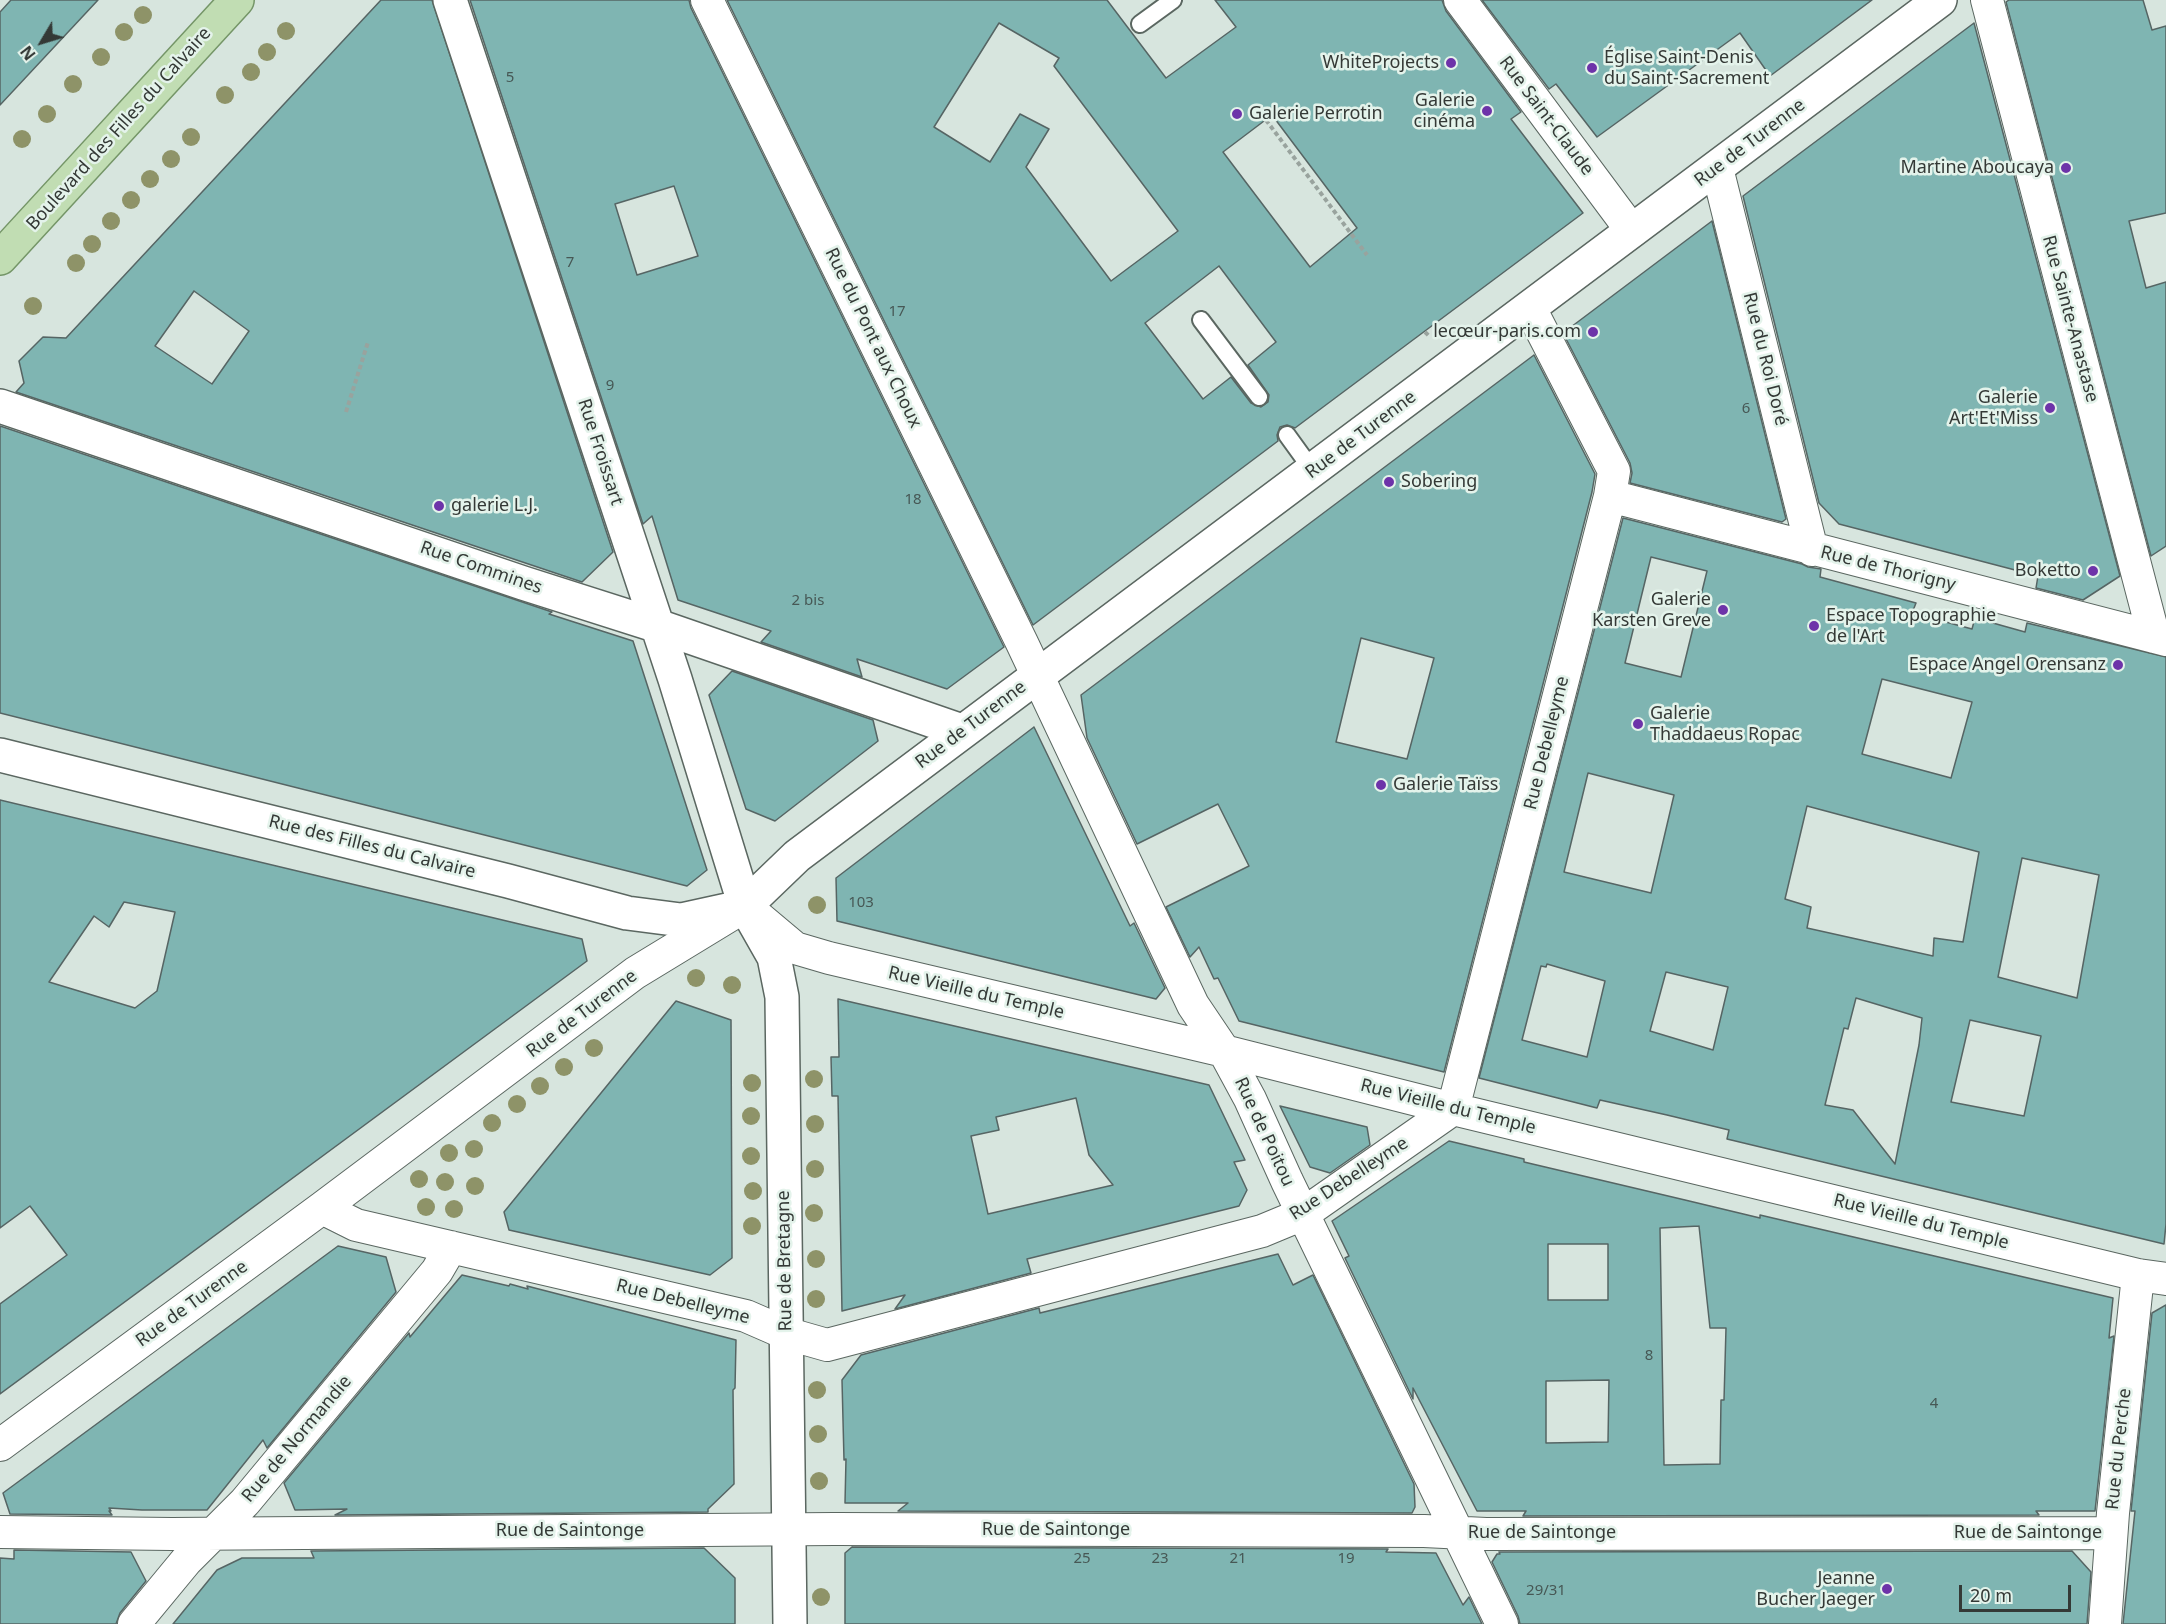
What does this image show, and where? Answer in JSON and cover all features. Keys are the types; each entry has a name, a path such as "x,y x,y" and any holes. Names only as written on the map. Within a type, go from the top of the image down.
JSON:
{"main road":[{"name":"Boulevard des Filles du Calvaire","path":"0,258 237,0"}],"street":[{"name":"Rue Froissart","path":"450,0 658,626 745,906"},
{"name":"Rue du Pont aux Choux","path":"707,0 1038,676"},
{"name":"Rue Saint-Claude","path":"1460,0 1632,231"},
{"name":"Rue de Turenne","path":"0,1445 634,974 745,906 797,856 1940,0"},
{"name":"Rue Sainte-Anastase","path":"1988,0 2160,639"},
{"name":"Rue du Roi Doré","path":"1717,168 1812,550"},
{"name":"Rue Debelleyme","path":"322,1208 356,1225 746,1316 785,1334 827,1345 1262,1231 1303,1214 1454,1109 1610,496 1614,471 1530,308"},
{"name":"Rue Commines","path":"0,406 658,626 962,731"},
{"name":"Rue de Thorigny","path":"1610,496 2160,639"},
{"name":"Rue de Poitou","path":"1038,676 1193,1005 1224,1051 1250,1099 1303,1214 1502,1624"},
{"name":"Rue des Filles du Calvaire","path":"0,755 508,881 627,913 681,920 745,906"},
{"name":"Rue Vieille du Temple","path":"745,906 795,948 829,958 1224,1051 1454,1109 2152,1277"},
{"name":"Rue de Bretagne","path":"745,906 774,957 782,998 790,1624"},
{"name":"Rue de Normandie","path":"134,1624 186,1561 244,1502 437,1271 451,1247"},
{"name":"Rue du Perche","path":"2105,1624 2111,1533 2152,1277"},
{"name":"Rue de Saintonge","path":"0,1532 788,1530 1456,1532 1486,1534 2111,1533"}],"lane":[{"path":"1140,24 1173,0"},
{"path":"1201,320 1259,398"},
{"path":"1287,435 1313,471"}],"path":[{"path":"1266,120 1367,255"},
{"path":"1425,332 1430,337"},
{"path":"346,412 368,342"}],"building":[{"path":"11,0 98,0 0,105 0,12"},
{"path":"381,0 432,0 613,552 582,582 16,392 24,383 19,361 43,337 66,338","holes":["194,291 249,331 212,384 155,346"]},
{"path":"470,0 689,0 1004,647 947,689 857,659 862,677 761,642 771,631 678,600 652,516 643,524","holes":["674,186 698,256 637,275 615,204"]},
{"path":"727,0 1107,0 1166,78 1236,27 1215,0 1442,0 1446,11 1521,112 1511,119 1583,213 1295,428 1287,425 1280,427 1277,435 1278,441 1033,625","holes":["999,23 1059,58 1054,66 1178,231 1111,281 1026,167 1049,129 1020,114 990,162 934,127","1272,115 1357,228 1310,267 1223,152","1219,266 1276,342 1248,365 1269,395 1268,402 1261,407 1251,403 1231,377 1203,399 1145,323"]},
{"path":"1482,0 1872,0 1770,76 1740,33 1597,137 1556,84 1549,89"},
{"path":"2009,0 2143,0 2152,30 2166,26 2166,213 2129,221 2146,288 2166,282 2166,546 2151,556 2006,2"},
{"path":"1974,23 2120,576 2083,600 2036,588 2038,576 1839,524 1819,503 1743,196"},
{"path":"1712,221 1786,519 1782,522 1630,483 1632,473 1630,463 1563,333"},
{"path":"1534,355 1595,474 1444,1072 1239,1021 1218,978 1214,979 1199,947 1190,957 1166,907 1249,866 1218,804 1137,844 1087,738 1081,695","holes":["1361,638 1434,658 1407,759 1336,742"]},
{"path":"0,426 633,641 707,870 687,886 0,713"},
{"path":"1623,518 1821,569 1820,577 1916,603 1912,613 1972,629 1975,618 2025,632 2027,623 2166,657 2166,1224 2164,1244 1727,1139 1729,1130 1600,1100 1597,1108 1479,1078","holes":["1651,557 1707,571 1681,677 1625,663","1882,679 1972,702 1951,778 1862,754","1588,773 1674,795 1651,893 1564,872","1807,806 1979,852 1963,942 1934,938 1933,956 1807,928 1811,907 1785,899","2022,858 2099,875 2077,998 1998,977","1547,964 1605,981 1587,1057 1522,1040 1541,966 1546,967","1666,972 1728,987 1713,1050 1650,1031","1856,998 1922,1018 1919,1045 1895,1164 1853,1110 1825,1105 1844,1028 1848,1029","1970,1020 2041,1036 2024,1116 1951,1102"]},
{"path":"732,671 873,720 878,741 775,821 746,809 709,695"},
{"path":"1034,727 1130,926 1134,923 1165,988 1156,999 837,921 836,878"},
{"path":"0,800 582,939 587,961 0,1394 0,1304 67,1255 30,1206 0,1228","holes":["124,902 175,912 157,991 135,1008 49,982 94,916 109,927"]},
{"path":"838,999 1209,1085 1245,1160 1234,1162 1247,1190 1239,1206 1027,1259 1031,1273 895,1309 905,1295 842,1311 838,1096 832,1096 831,1057 839,1057","holes":["1076,1098 1089,1155 1113,1185 988,1214 971,1136 999,1130 996,1117"]},
{"path":"676,1001 731,1020 732,1258 710,1275 509,1230 504,1212"},
{"path":"1280,1106 1367,1127 1370,1145 1330,1173 1310,1167"},
{"path":"1449,1141 1524,1159 1524,1162 1760,1218 1760,1215 2113,1298 2109,1338 2114,1336 2095,1511 2036,1511 2039,1515 1523,1516 1526,1511 1477,1511 1413,1388 1413,1399 1345,1258 1349,1256 1332,1221","holes":["1699,1226 1710,1328 1726,1328 1724,1400 1721,1400 1720,1464 1664,1465 1660,1228","1548,1244 1608,1244 1608,1300 1548,1300","1609,1380 1608,1442 1546,1443 1546,1381"]},
{"path":"338,1246 386,1257 396,1292 267,1448 263,1440 207,1510 109,1508 112,1515 10,1514 3,1493"},
{"path":"1278,1254 1293,1285 1313,1275 1414,1484 1415,1507 1412,1513 898,1511 908,1503 845,1503 846,1459 844,1460 842,1380 861,1355 1039,1308 1040,1313"},
{"path":"462,1275 528,1289 527,1286 736,1340 735,1388 733,1390 734,1484 708,1509 708,1512 335,1515 347,1509 295,1510 284,1483 409,1333 410,1337"},
{"path":"2166,1305 2166,1624 2123,1624 2135,1511 2131,1511 2152,1313"},
{"path":"852,1547 1388,1549 1386,1552 1436,1553 1463,1605 1469,1597 1482,1624 845,1624 845,1553"},
{"path":"704,1548 735,1578 735,1624 173,1624 217,1570 242,1558 314,1558 311,1551"},
{"path":"14,1550 131,1552 146,1581 120,1613 116,1624 0,1624 0,1558 14,1559"},
{"path":"2072,1551 2091,1572 2087,1624 1520,1624 1492,1562 1497,1554 1500,1554 1499,1552"}],"place":[{"name":"WhiteProjects","path":"1451,63"},
{"name":"Église Saint-Denis du Saint-Sacrement","path":"1592,68"},
{"name":"Galerie cinéma","path":"1487,111"},
{"name":"Galerie Perrotin","path":"1237,114"},
{"name":"Martine Aboucaya","path":"2066,168"},
{"name":"lecœur-paris.com","path":"1593,332"},
{"name":"Galerie Art'Et'Miss","path":"2050,408"},
{"name":"Sobering","path":"1389,482"},
{"name":"galerie L.J.","path":"439,506"},
{"name":"Boketto","path":"2093,571"},
{"name":"Galerie Karsten Greve","path":"1723,610"},
{"name":"Espace Topographie de l'Art","path":"1814,626"},
{"name":"Espace Angel Orensanz","path":"2118,665"},
{"name":"Galerie Thaddaeus Ropac","path":"1638,724"},
{"name":"Galerie Taïss","path":"1381,785"},
{"name":"Jeanne Bucher Jaeger","path":"1887,1589"}]}
